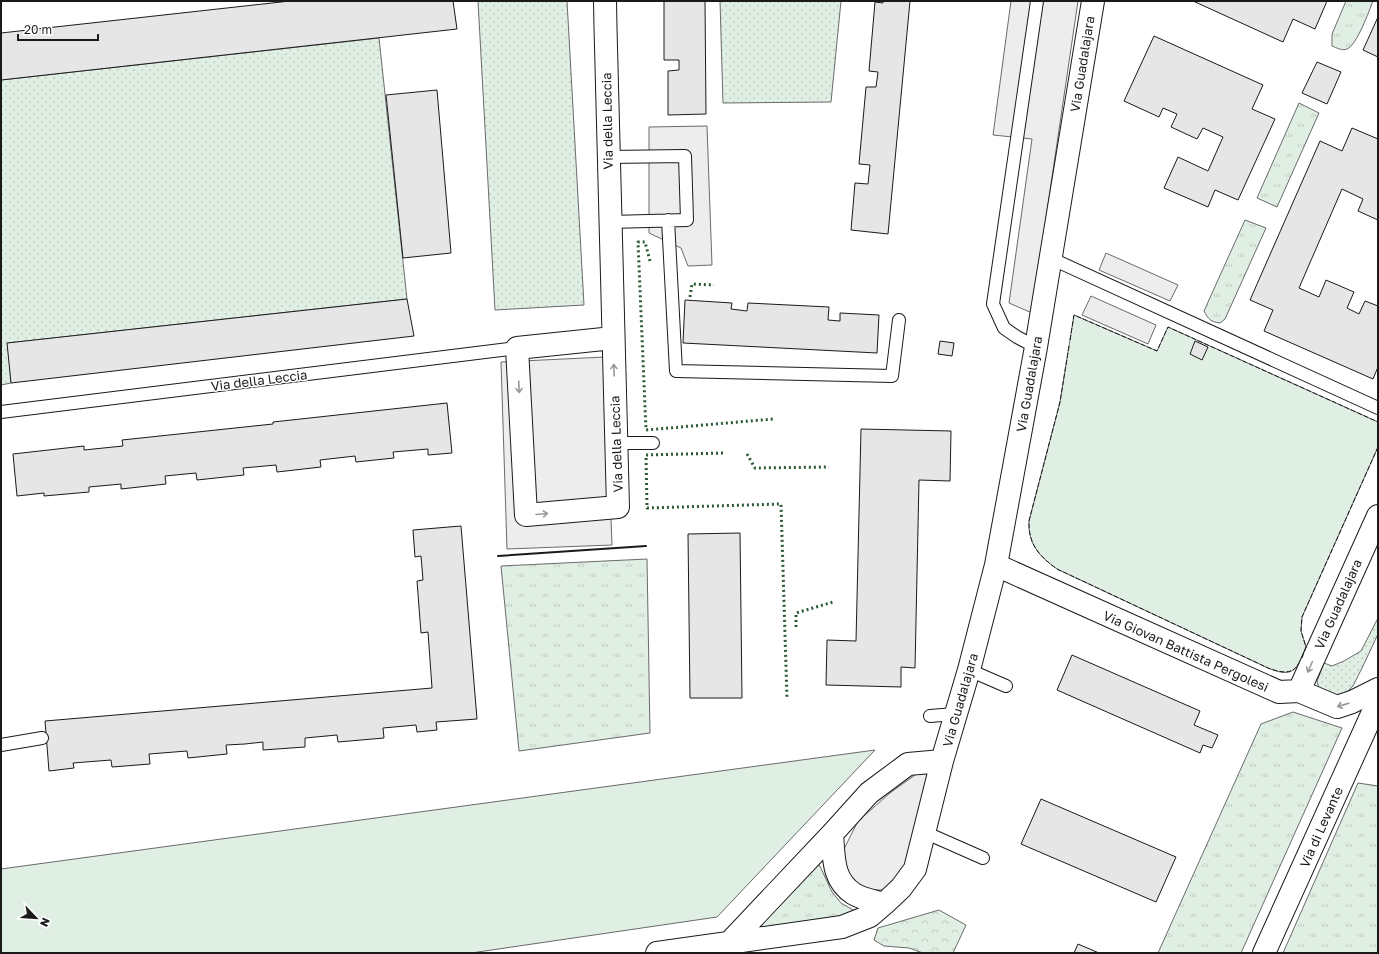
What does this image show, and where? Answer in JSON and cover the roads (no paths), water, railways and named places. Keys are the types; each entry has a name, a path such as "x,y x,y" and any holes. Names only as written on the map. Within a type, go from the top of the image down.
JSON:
{"street":[{"name":"Via della Leccia","path":"605,1 618,507 526,515 517,348 613,338"},
{"name":"Via Guadalajara","path":"657,953 842,927 870,916 901,888 915,869 942,761 969,670 996,565 1036,347 1093,1"},
{"name":"Via Guadalajara","path":"1299,691 1378,516"},
{"name":"Via Giovan Battista Pergolesi","path":"996,565 1279,692 1299,691 1337,707 1352,702 1378,689"},
{"name":"Via di Levante","path":"1264,953 1378,701"},
{"name":"Via Guadalajara","path":"730,942 869,793 908,764 942,761"},
{"path":"832,834 836,871 842,884 854,895 884,904"}],"lane":[{"path":"1036,347 1004,328 993,304 1037,1"},
{"path":"608,157 685,156 688,220 610,222"},
{"path":"668,220 676,371 892,376 899,320"},
{"path":"1050,258 1378,408"},
{"name":"Via della Leccia","path":"1,412 517,348"},
{"path":"616,443 653,443"},
{"path":"969,670 1006,686"},
{"path":"930,716 955,714"},
{"path":"1,745 42,738"},
{"path":"924,832 983,858"}]}
